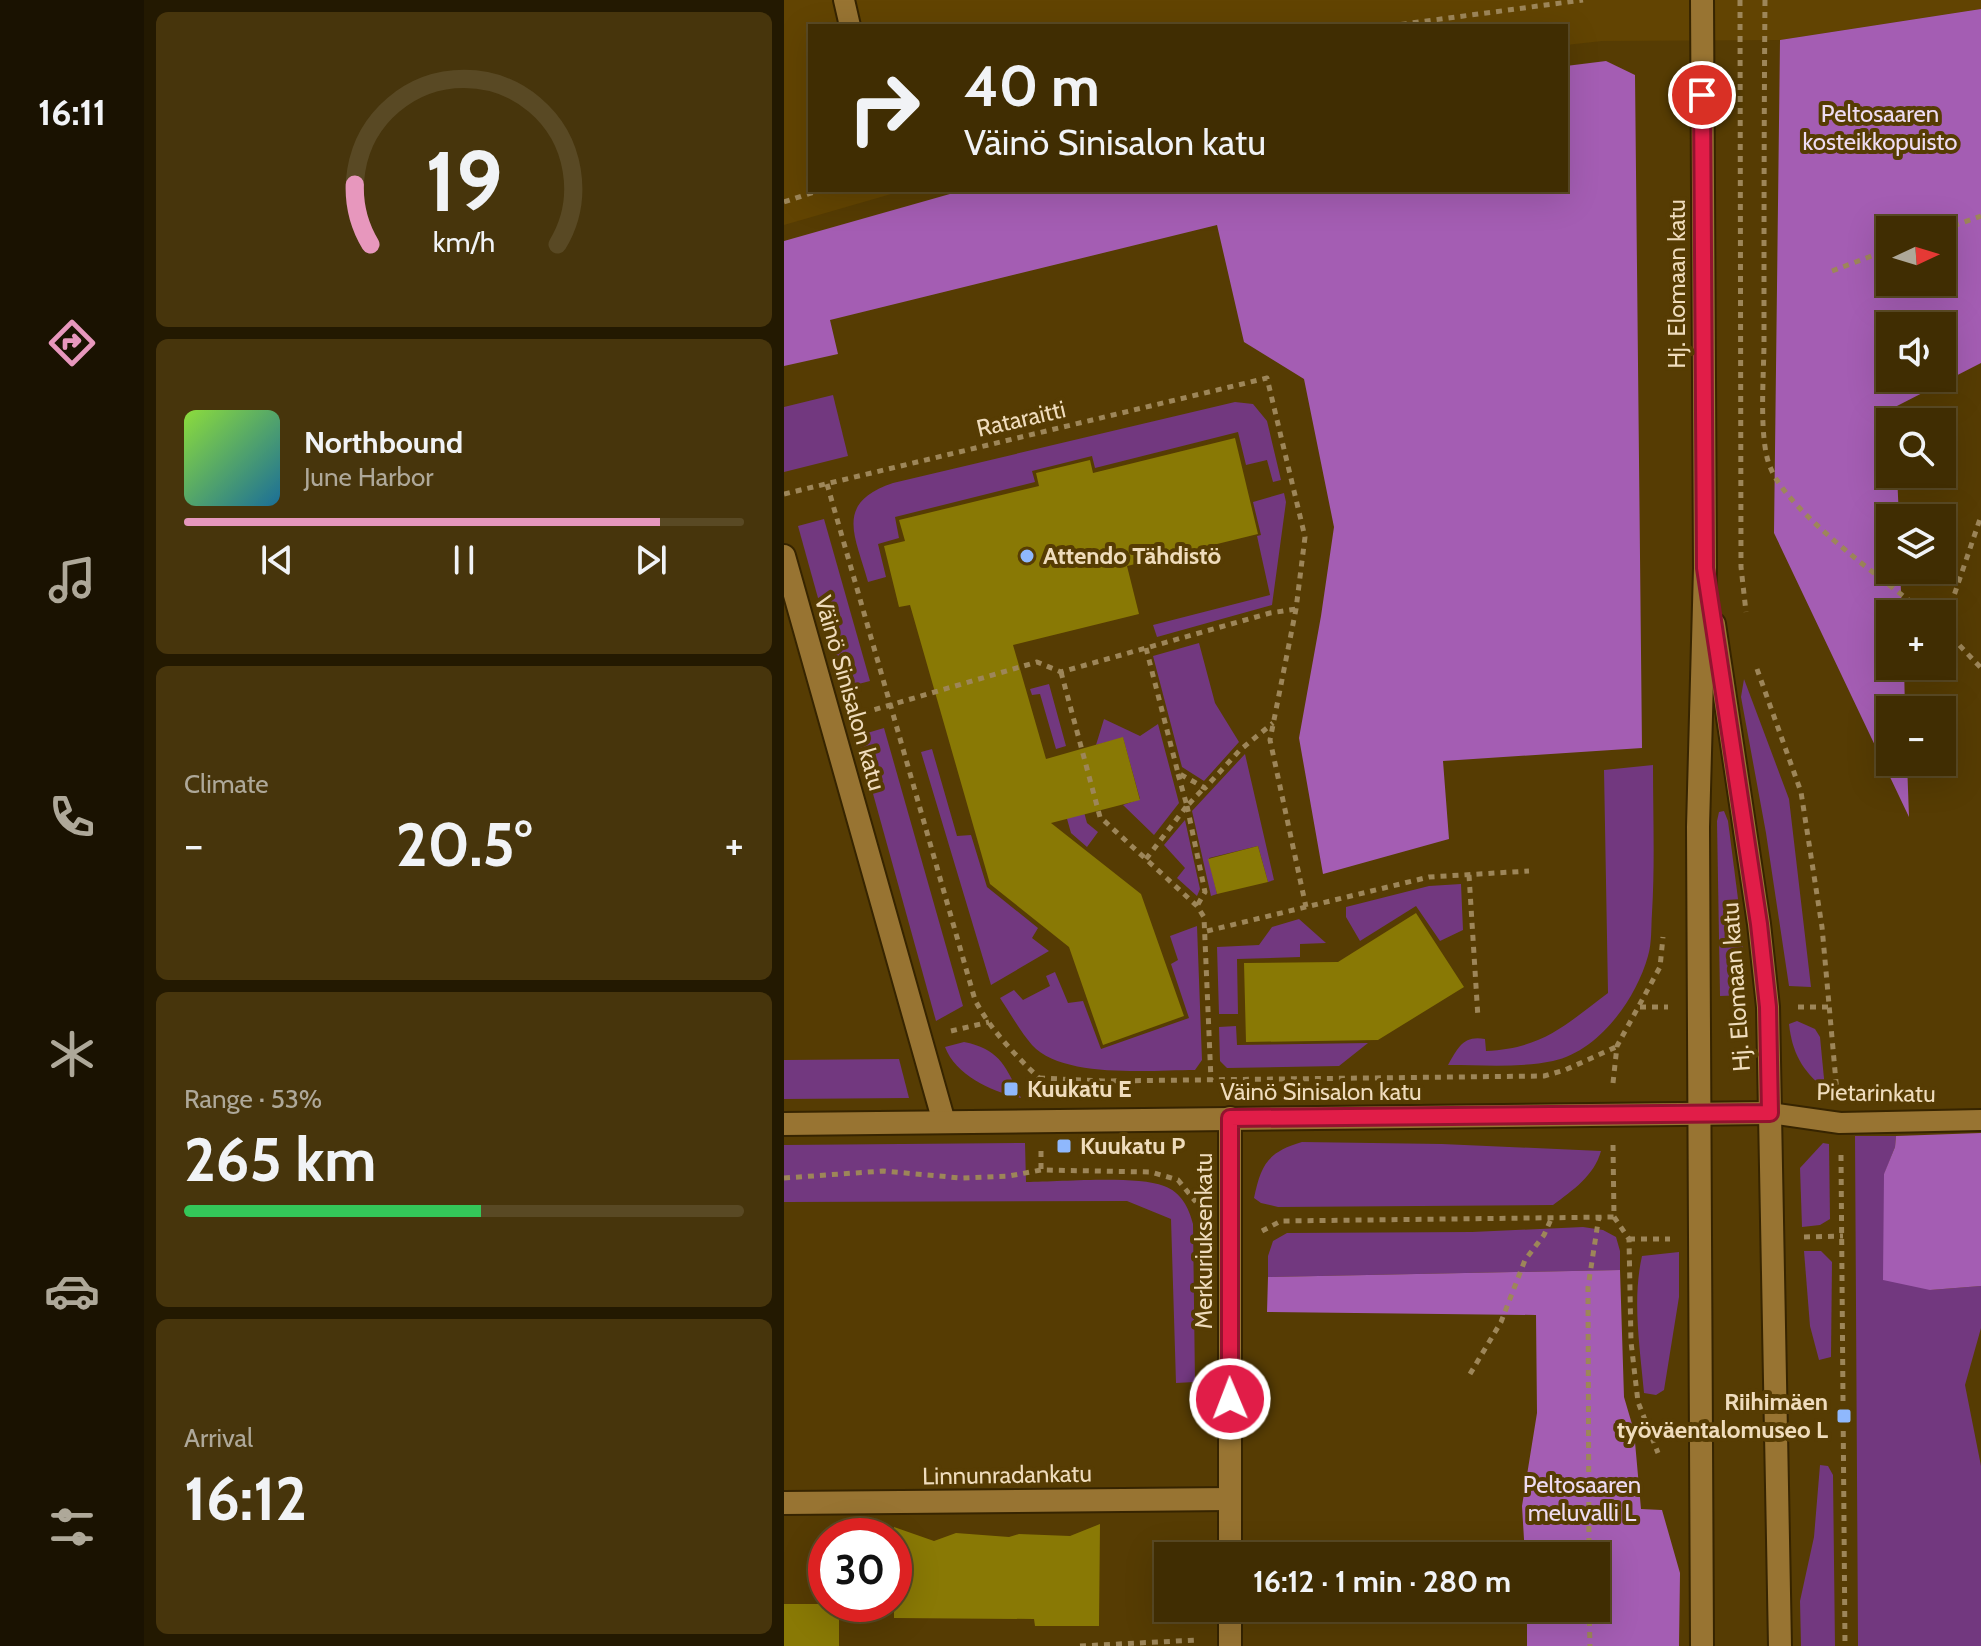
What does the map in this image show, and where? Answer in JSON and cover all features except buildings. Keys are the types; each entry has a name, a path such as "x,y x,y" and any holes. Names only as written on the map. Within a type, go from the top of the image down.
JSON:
{"street":[{"name":"Hj. Elomaan katu","path":"1702,0 1705,568 1698,827 1702,1646"},
{"name":"Väinö Sinisalon katu","path":"784,556 944,1122"},
{"name":"Hj. Elomaan katu","path":"1705,568 1759,924 1768,1007 1780,1646"},
{"path":"1698,1114 1770,1113"},
{"name":"Väinö Sinisalon katu","path":"784,1124 1698,1114"},
{"name":"Merkuriuksenkatu","path":"1230,1118 1230,1542"},
{"name":"Linnunradankatu","path":"784,1503 1230,1499"}],"lane":[{"path":"844,0 850,24"},
{"name":"Pietarinkatu","path":"1770,1113 1840,1123 1981,1120"}],"path":[{"path":"1404,24 1583,0"},
{"path":"1740,0 1741,567"},
{"path":"1765,0 1765,441 1770,468 1779,483 1812,520 1909,600"},
{"path":"784,202 814,192"},
{"path":"1956,225 1981,216"},
{"path":"1832,271 1876,254"},
{"name":"Rataraitti","path":"784,494 1267,378 1305,537 1296,609"},
{"path":"827,484 975,1000 1017,1057 1039,1078 1103,1081 1544,1076 1565,1070 1617,1046"},
{"path":"1951,600 1981,516"},
{"path":"890,705 1037,662 1061,672 1270,613 1296,609 1270,740 1306,907"},
{"path":"1956,642 1981,668"},
{"path":"1146,648 1187,806 1205,892 1197,906"},
{"path":"1061,672 1100,817 1197,906 1204,917 1211,1080"},
{"path":"1146,859 1187,806 1240,750 1273,723"},
{"path":"1178,773 1205,788"},
{"path":"1207,931 1429,877 1529,871"},
{"path":"1469,875 1478,1018"},
{"path":"1658,1453 1638,1402 1631,1342 1629,1239 1614,1217 1612,1068 1617,1046 1660,967 1664,926"},
{"path":"1039,1078 1041,1170"},
{"path":"784,1178 883,1171 961,1178 1009,1176 1041,1170 1151,1172 1178,1180 1200,1207"},
{"path":"1589,1542 1588,1287 1599,1216"},
{"path":"1470,1374 1501,1322 1525,1260 1544,1235 1552,1217"},
{"path":"1230,1249 1281,1221 1614,1217"},
{"path":"1589,1622 1590,1646"},
{"path":"1080,1646 1230,1642"}],"shaded area":[{"path":"784,0 1981,0 1981,9 1780,40 1602,41 1568,45 1568,24 808,24 808,192 898,192 784,225"},
{"path":"833,395 848,456 784,472 784,407"},
{"path":"1235,402 1253,404 1267,421 1281,480 1273,482 1267,460 1246,465 1238,432 1095,468 1092,456 1032,471 1035,482 895,517 899,538 878,544 886,577 868,582 854,522 862,500 874,491 893,483"},
{"path":"1284,493 1286,502 1272,605 1157,637 1153,625 1270,595 1253,502"},
{"path":"824,519 870,681 843,688 798,526"},
{"path":"1199,643 1215,703 1239,742 1204,781 1182,767 1153,656"},
{"path":"1744,679 1789,799 1811,987 1789,986 1741,697"},
{"path":"1049,684 1066,746 1056,749 1040,694 1032,695 1030,689"},
{"path":"1104,719 1140,736 1158,724 1179,803 1154,835 1123,805 1140,799 1123,738 1096,745"},
{"path":"884,728 963,1006 936,1021 857,736"},
{"path":"932,749 957,836 971,835 987,887 1038,928 1032,938 1049,951 991,985 921,752"},
{"path":"1245,754 1274,880 1268,882 1258,846 1209,858 1217,894 1211,896 1192,811"},
{"path":"1653,765 1650,946 1635,989 1625,1005 1600,1035 1586,1046 1553,1061 1527,1065 1448,1065 1466,1041 1485,1039 1486,1051 1538,1040 1608,993 1604,770"},
{"path":"1073,772 1087,823 1098,832 1087,847 1071,833 1055,776"},
{"path":"1724,811 1728,821 1742,930 1746,995 1720,996 1717,821 1719,812"},
{"path":"1185,820 1200,889 1197,896 1177,878 1185,868 1164,845"},
{"path":"1461,884 1463,930 1440,941 1416,906 1360,941 1346,917 1346,907 1429,886"},
{"path":"1299,919 1326,943 1300,944 1300,957 1237,959 1238,1014 1219,1014 1217,947 1259,945 1272,927"},
{"path":"1197,926 1202,1060 1195,1070 1109,1070 1064,1063 1046,1056 1032,1045 1000,998 1014,990 1023,1000 1050,986 1046,976 1055,972 1068,1003 1083,1001 1101,1049 1189,1018 1171,964 1178,960 1170,936"},
{"path":"1797,1021 1815,1029 1820,1037 1825,1089 1804,1068 1796,1052 1789,1024"},
{"path":"1236,1026 1237,1045 1368,1043 1339,1066 1227,1068 1220,1061 1219,1027"},
{"path":"964,1042 994,1055 1006,1069 1021,1098 999,1092 966,1074 945,1047"},
{"path":"899,1059 909,1098 784,1099 784,1060"},
{"path":"1855,1136 1896,1136 1884,1175 1930,1290 1981,1286 1981,1328 1965,1385 1981,1466 1981,1646 1858,1646"},
{"path":"1302,1142 1601,1151 1588,1175 1553,1205 1278,1207 1254,1198 1268,1161 1281,1150"},
{"path":"1025,1143 1026,1182 1135,1181 1164,1186 1183,1201 1193,1224 1195,1382 1176,1383 1171,1219 1127,1201 784,1202 784,1145"},
{"path":"1823,1143 1829,1144 1830,1219 1820,1225 1802,1227 1800,1168"},
{"path":"1583,1227 1603,1230 1616,1237 1620,1270 1268,1277 1268,1256 1273,1241 1287,1233 1472,1232"},
{"path":"1804,1251 1821,1251 1832,1262 1831,1357 1819,1360 1810,1326"},
{"path":"1679,1252 1679,1297 1664,1390 1656,1395 1644,1393 1637,1307 1642,1256"},
{"path":"1820,1465 1828,1466 1833,1475 1835,1646 1801,1646 1800,1601 1814,1537"}],"green space":[{"name":"Peltosaaren kosteikkopuisto","path":"1981,9 1981,363 1956,376 1956,312 1876,312 1876,392 1924,392 1895,408 1876,408 1876,488 1898,488 1898,504 1876,504 1876,584 1901,584 1901,600 1876,600 1876,680 1904,680 1905,696 1876,696 1876,748 1774,533 1780,40"},
{"path":"1606,61 1635,75 1642,748 1443,761 1449,839 1323,874 1299,738 1334,527 1304,379 1244,342 1217,225 830,320 838,354 784,366 784,241 957,192 1568,192 1568,66"},
{"name":"Peltosaaren kosteikkopuisto","path":"1890,776 1908,776 1909,817"},
{"path":"1981,1133 1981,1286 1930,1290 1883,1280 1884,1174 1896,1136"},
{"name":"Peltosaaren meluvalli L","path":"1620,1270 1624,1397 1634,1431 1641,1509 1662,1510 1680,1573 1679,1646 1527,1646 1527,1622 1610,1622 1610,1542 1524,1542 1522,1506 1537,1413 1536,1315 1267,1312 1268,1277"}],"place":[{"name":"Attendo Tähdistö","path":"1027,556"},
{"name":"Kuukatu E","path":"1011,1089"},
{"name":"Kuukatu P","path":"1064,1146"},
{"name":"Riihimäen työväentalomuseo L","path":"1844,1416"}],"route":[{"path":"1230,1399 1230,1118 1770,1113 1768,1007 1759,924 1705,568 1702,95"}]}
